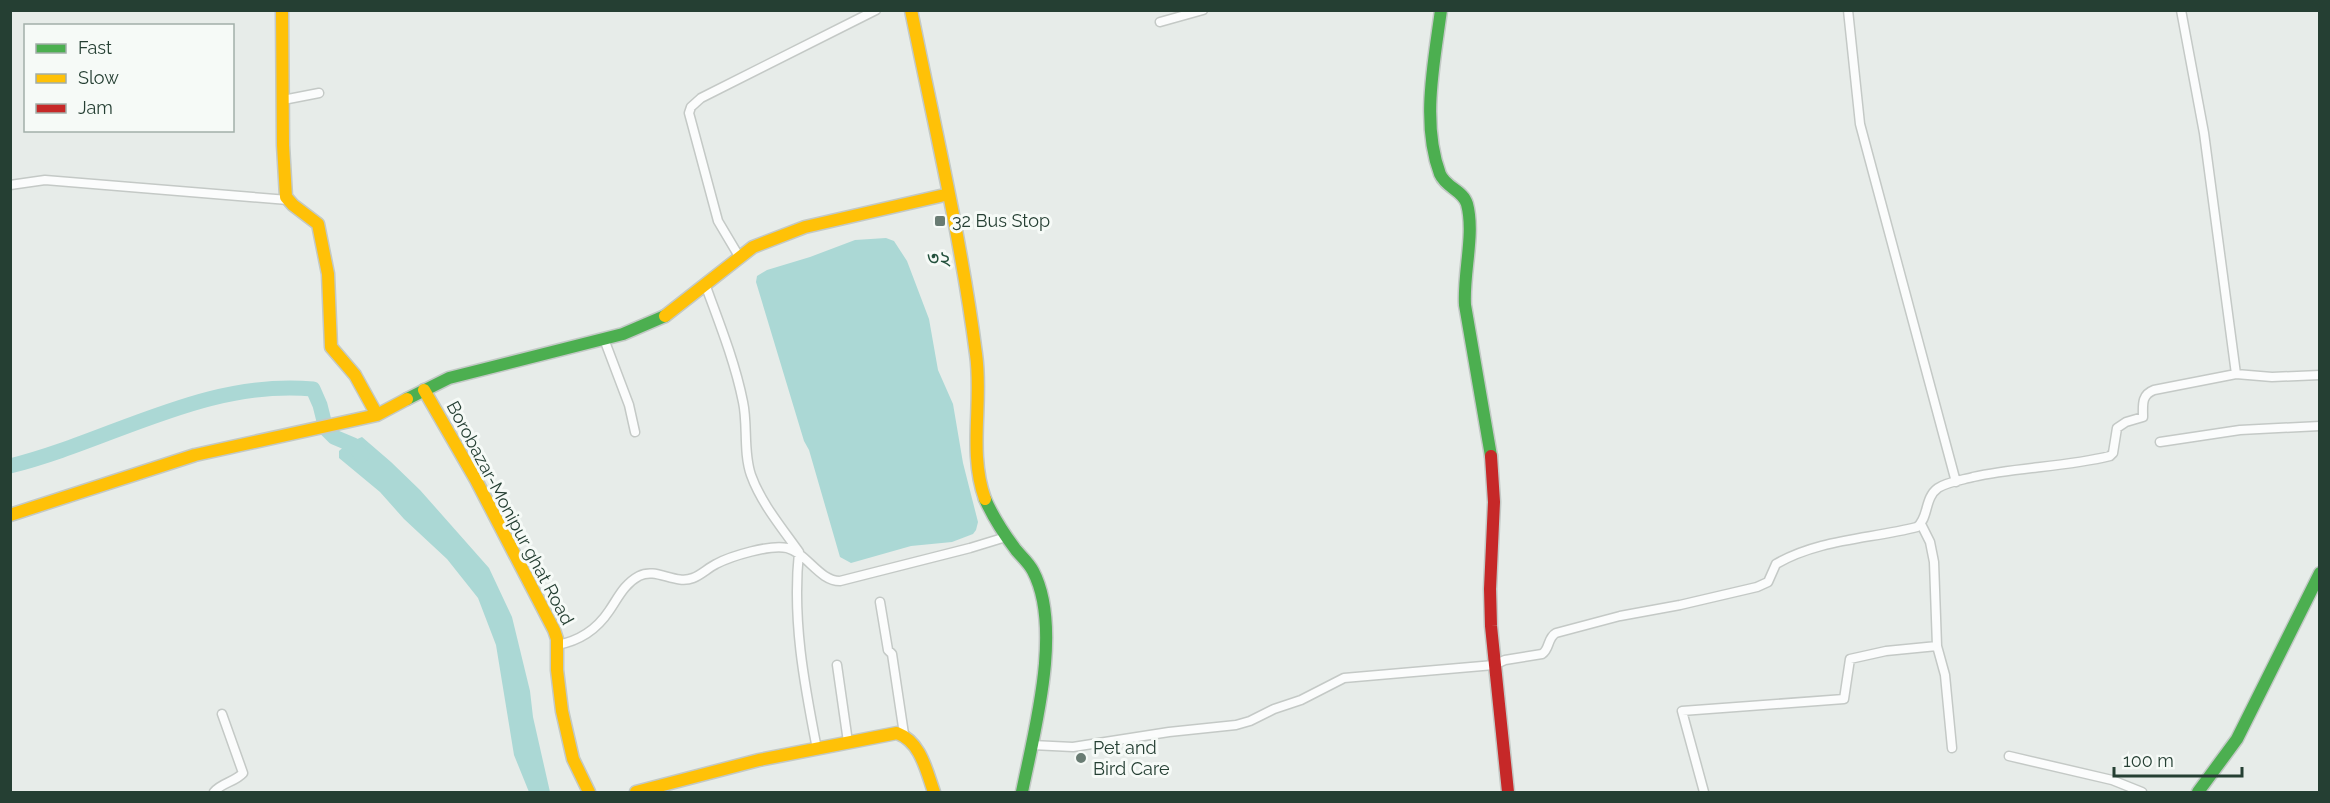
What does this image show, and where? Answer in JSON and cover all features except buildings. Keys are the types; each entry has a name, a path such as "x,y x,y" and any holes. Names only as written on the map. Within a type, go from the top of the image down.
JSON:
{"street":[{"path":"282,10 283,145 288,200"},
{"path":"740,258 718,221 711,200 689,112 691,107 701,98 876,10"},
{"path":"912,10 968,288 978,364 976,435 978,475 983,496 1006,537 1033,571 1041,591 1044,617 1044,662 1032,746 1022,792"},
{"path":"1160,22 1203,10"},
{"path":"1441,10 1430,97 1432,131 1443,181 1462,194 1468,206 1469,239 1464,294 1486,415 1494,489 1490,589 1494,665 1508,792"},
{"path":"1848,10 1860,124 1956,482"},
{"path":"2181,10 2204,133 2236,374"},
{"path":"283,100 319,93"},
{"path":"10,185 45,180 288,200 314,217 318,224 328,274 331,347 356,375 372,416"},
{"path":"10,515 195,456 372,416 449,378 623,334 661,319 686,302 705,284 753,247 805,227 949,194"},
{"path":"705,284 724,336 744,403 747,457 752,477 773,515 800,552 829,579 840,581 1006,537"},
{"path":"604,339 629,405 635,432"},
{"path":"1952,748 1945,675 1937,646 1934,562 1930,542 1921,524 1925,507 1935,490 1943,485 2005,471 2110,456 2113,453 2117,428 2126,422 2143,417 2142,404 2149,392 2236,374 2272,377 2319,375"},
{"name":"Borobazar-Monipur ghat Road","path":"424,390 476,480 554,630 562,711 573,759 589,792"},
{"path":"2160,442 2240,430 2319,426"},
{"path":"1032,746 1073,747 1169,732 1236,725 1250,722 1274,709 1301,700 1344,678 1494,665 1504,660 1544,654 1550,639 1556,633 1620,616 1757,587 1768,582 1776,564 1799,553 1832,543 1910,529 1921,524"},
{"path":"557,645 582,637 602,621 620,593 629,583 642,575 657,574 690,580 717,564 744,554 781,547 800,552"},
{"path":"800,552 796,580 797,623 817,748"},
{"path":"2198,792 2236,739 2319,573"},
{"path":"880,602 888,650 892,654 904,734"},
{"path":"1704,792 1682,711 1844,699 1850,659 1886,651 1937,646"},
{"path":"837,665 848,742"},
{"path":"214,792 243,773 222,714"},
{"path":"636,792 721,769 897,733 909,736 917,749 934,792"},
{"path":"2009,756 2112,780 2142,792"}],"water":[{"path":"886,238 894,241 907,261 929,319 938,370 953,404 963,463 978,522 973,534 952,542 911,546 851,563 840,557 756,282 757,276 767,270 855,240"},
{"path":"362,437 420,490 489,568 512,617 530,691 533,717 550,792 529,792 514,755 496,645 478,598 447,559 404,519 380,492 339,458 339,451 348,443"}],"waterway":[{"path":"10,466 48,455 196,402 234,393 273,388 313,389 326,429 334,437 353,445 362,455"}],"traffic: fast":[{"path":"1441,10 1431,93 1431,134 1440,174 1446,183 1462,195 1467,204 1470,228 1465,305 1491,456"},
{"path":"407,399 449,378 623,334 665,316"},
{"path":"985,499 1003,532 1033,571 1042,594 1046,621 1046,650 1039,711 1022,792"},
{"path":"2198,792 2237,739 2320,573"}],"traffic: slow":[{"path":"282,10 283,145 286,197 318,224 328,274 331,347 355,375 377,415"},
{"path":"911,10 947,181 970,311 978,372 977,463 985,499"},
{"path":"665,316 753,247 805,227 949,194"},
{"path":"424,390 476,480 554,630 557,639 557,670 562,711 573,759 589,792"},
{"path":"10,515 195,455 377,415 407,399"},
{"path":"636,792 759,760 897,733 905,737 917,750 934,792"}],"traffic: jam":[{"path":"1491,456 1494,502 1490,589 1491,626 1508,792"}],"place":[{"name":"32 Bus Stop","path":"940,221"},
{"name":"Pet and Bird Care","path":"1081,758"}],"district":[{"name":"৩২","path":"939,258"}]}
